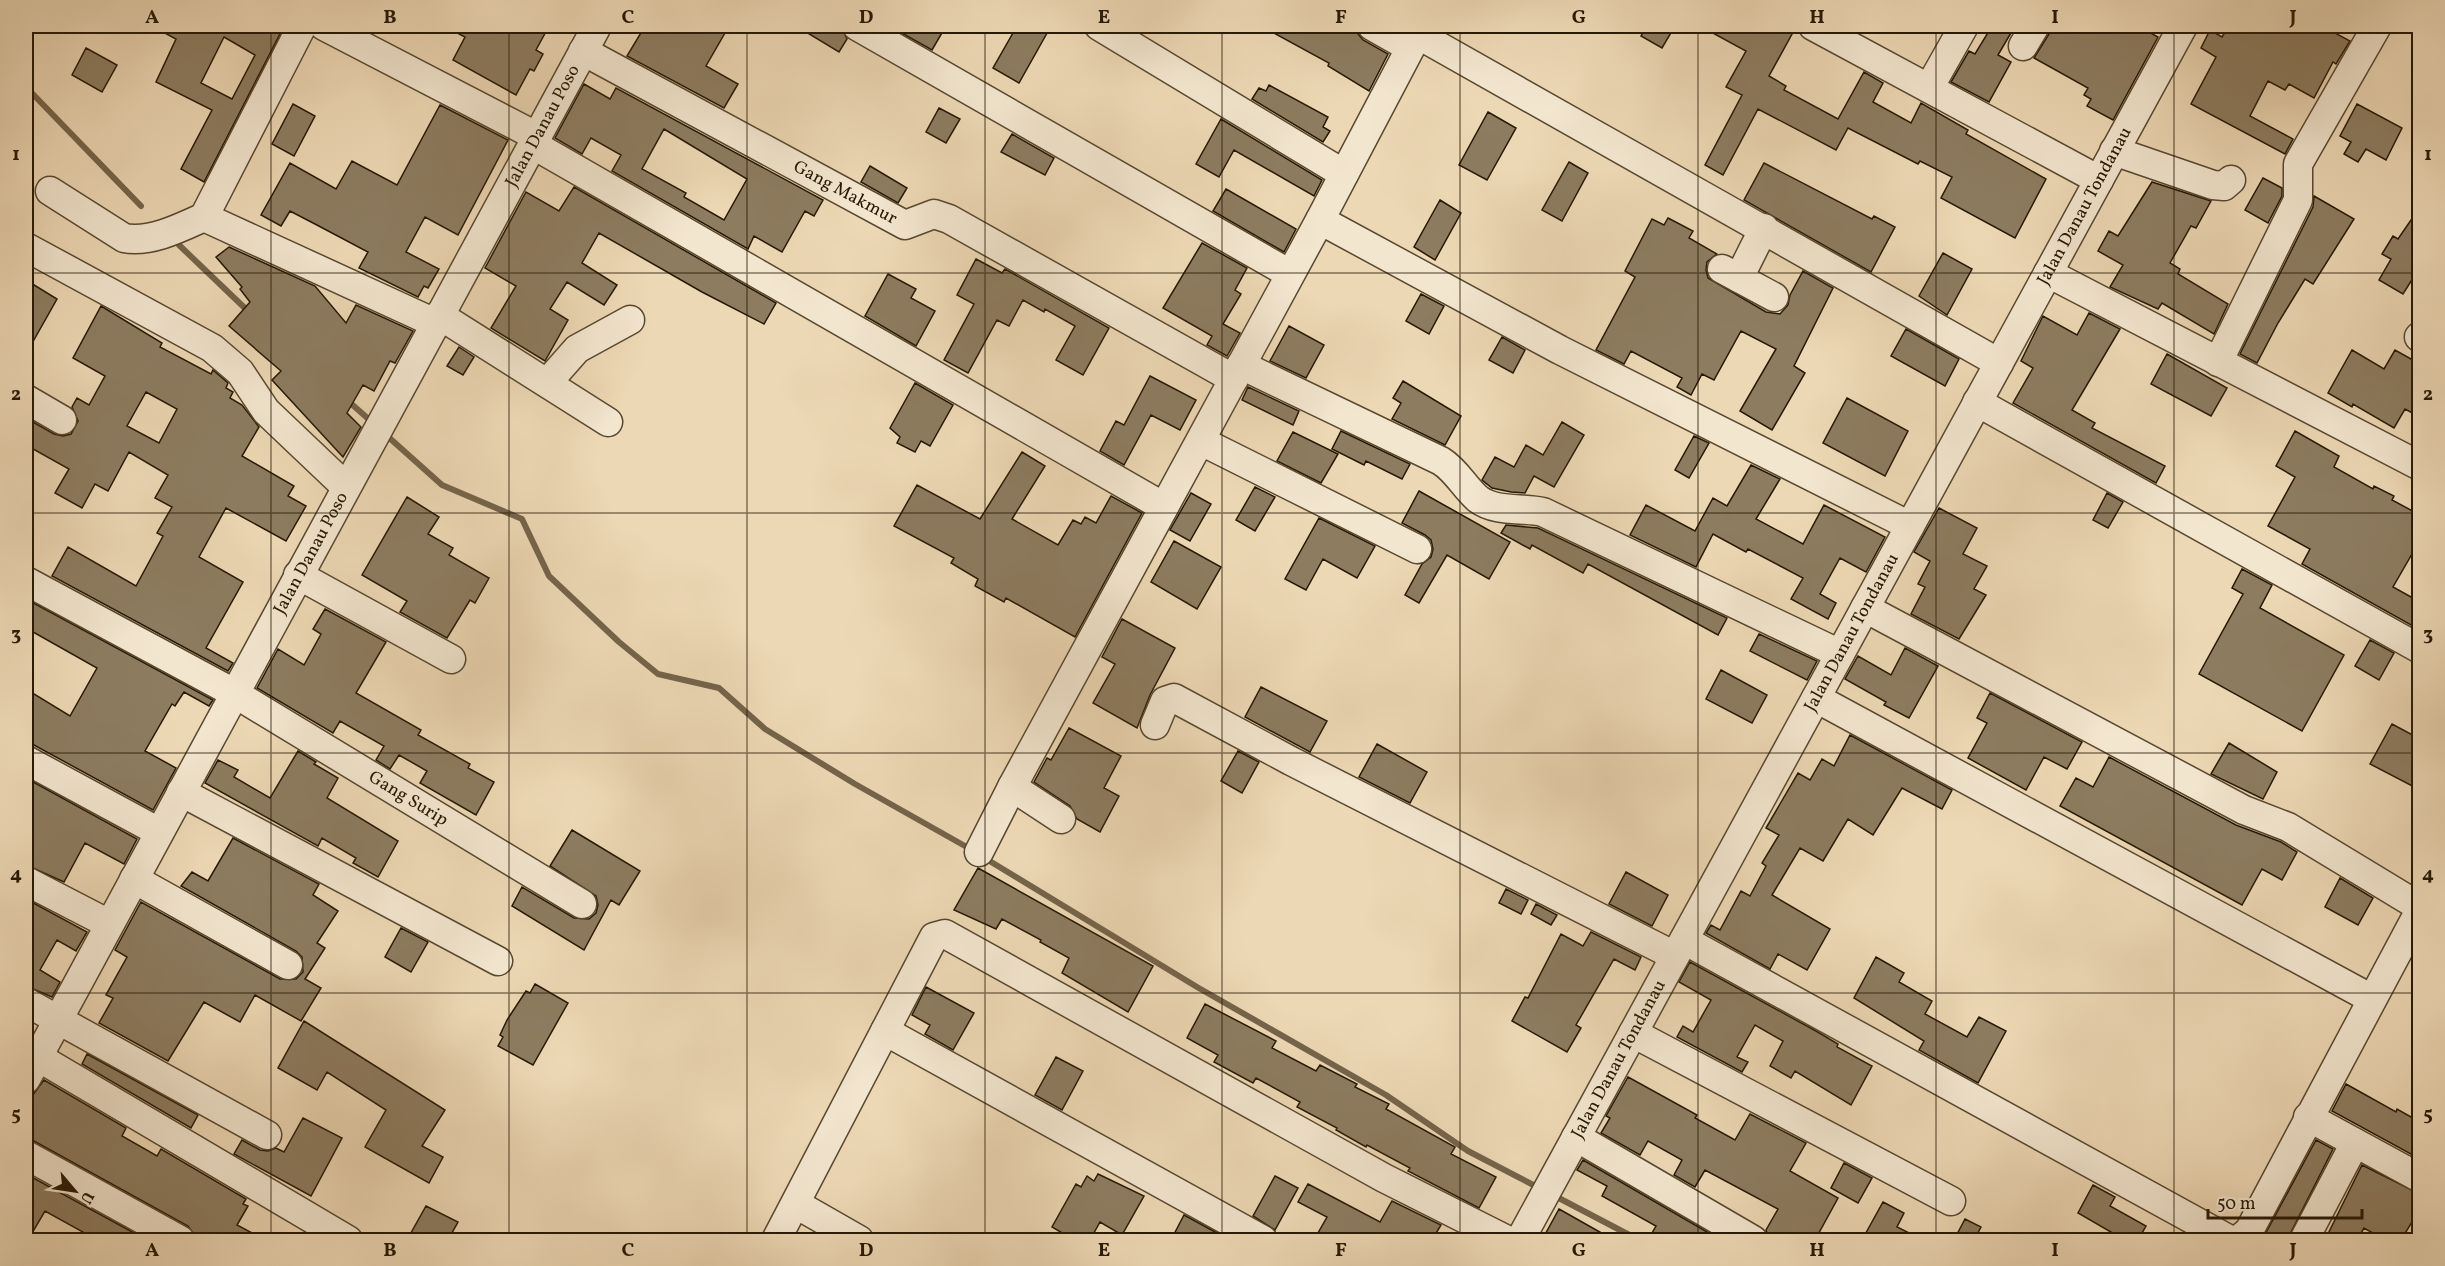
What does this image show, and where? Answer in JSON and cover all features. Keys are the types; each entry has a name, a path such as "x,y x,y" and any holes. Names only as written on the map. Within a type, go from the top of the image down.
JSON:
{"street":[{"path":"50,191 124,238 134,240 171,231 204,217 302,26"},
{"path":"324,26 534,140 1164,507"},
{"name":"Jalan Danau Poso","path":"30,1062 58,1019 597,26"},
{"path":"857,26 1290,274"},
{"path":"1099,26 1344,174"},
{"path":"1372,26 1416,35 1764,228 1999,363"},
{"path":"1814,26 1856,36 1929,88 2099,180"},
{"path":"1929,88 1964,26"},
{"name":"Jalan Danau Tondanau","path":"1520,1240 2183,26"},
{"path":"2218,362 2298,200 2298,164 2377,26"},
{"path":"979,852 1012,787 1320,220 1416,35"},
{"name":"Gang Makmur","path":"583,51 905,225 934,214 949,219 1238,372 1441,461 1453,469 1479,500 1506,509 1526,508 1543,512 1840,654"},
{"path":"2114,151 2213,185 2224,186 2231,180"},
{"path":"204,217 437,319 547,383 608,422"},
{"path":"1320,220 1560,350 1910,526"},
{"path":"1764,228 1730,273 1774,297"},
{"path":"26,247 212,348 240,372 266,411 346,487"},
{"path":"2048,273 2420,466"},
{"path":"547,383 577,349 630,320"},
{"path":"26,399 62,420"},
{"path":"1977,402 2420,650"},
{"path":"1201,441 1417,549"},
{"path":"298,575 451,659"},
{"name":"Gang Surip","path":"26,581 234,693 582,904"},
{"path":"1865,608 2244,810 2288,827 2420,908 2249,1231 2238,1240"},
{"path":"1155,725 1165,700 1174,698 1291,761 1679,948 2230,1240"},
{"path":"1816,698 2372,999"},
{"path":"26,760 159,832"},
{"path":"1012,787 1061,819"},
{"path":"181,792 498,961"},
{"path":"134,879 288,965"},
{"path":"26,881 109,924"},
{"path":"776,1240 934,937 945,934 1384,1178 1507,1240"},
{"path":"26,1002 267,1135"},
{"path":"885,1031 1263,1240"},
{"path":"1633,1033 1951,1201"},
{"path":"30,1062 348,1240"},
{"path":"2308,1117 2420,1179"},
{"path":"1576,1137 1753,1240"},
{"path":"2304,1240 2355,1143"},
{"path":"26,1155 180,1240"},
{"path":"796,1204 859,1240"}],"building":[{"path":"152,26 284,26 204,182 181,169 212,110 156,82 176,39","holes":["224,37 255,55 232,99 201,83"]},
{"path":"444,26 549,26 536,50 543,54 534,71 530,69 516,95 453,60 465,37"},
{"path":"645,26 729,26 706,66 738,84 724,108 627,56"},
{"path":"796,26 841,26 847,39 839,52"},
{"path":"889,26 946,26 932,50"},
{"path":"1017,26 1051,26 1019,83 993,68"},
{"path":"1261,26 1356,26 1363,40 1388,54 1369,91 1328,66 1329,63"},
{"path":"1647,26 1675,26 1662,48 1641,36"},
{"path":"1700,26 1776,26 1792,34 1769,76 1786,86 1784,90 1838,119 1864,72 1883,83 1873,102 1911,123 1921,103 1968,130 1966,134 2046,179 2015,238 1941,198 1952,177 1920,161 1918,164 1848,128 1836,150 1758,109 1723,175 1705,165 1742,95 1726,87 1746,51"},
{"path":"1992,26 2015,26 1998,55 2011,62 1989,102 1951,82 1969,51 1975,54"},
{"path":"2051,26 2138,26 2158,37 2113,120 2087,106 2091,99 2084,95 2088,88 2034,58 2049,34"},
{"path":"2229,26 2322,26 2350,41 2336,64 2333,62 2314,98 2289,84 2285,90 2268,81 2250,116 2293,139 2285,154 2191,104 2216,57 2201,48 2210,30 2222,37"},
{"path":"86,48 117,65 102,92 72,75"},
{"path":"584,84 610,99 616,88 823,200 814,216 805,211 782,252 754,236 748,249 612,171 621,155 591,138 582,154 555,138","holes":["664,129 747,179 724,220 684,197 686,193 642,169"]},
{"path":"1269,85 1328,117 1323,127 1330,131 1323,142 1252,99 1259,88 1266,91"},
{"path":"293,104 315,116 294,156 272,144"},
{"path":"2357,104 2402,128 2386,160 2366,149 2358,162 2344,154 2351,142 2340,136"},
{"path":"440,105 508,140 458,235 425,217 406,252 439,269 428,288 424,286 418,297 359,268 368,252 315,224 290,211 281,226 261,215 290,163 336,189 352,161 397,185"},
{"path":"939,108 960,119 946,143 926,132"},
{"path":"1488,112 1516,128 1487,180 1459,165"},
{"path":"1221,119 1322,180 1314,196 1234,150 1219,177 1196,164"},
{"path":"1012,134 1054,158 1045,175 1001,152"},
{"path":"1569,162 1588,173 1562,221 1542,210"},
{"path":"1764,163 1872,219 1874,216 1895,227 1871,272 1744,200"},
{"path":"870,166 907,188 898,203 861,182"},
{"path":"2263,178 2282,188 2282,196 2268,223 2245,210"},
{"path":"2152,182 2211,201 2196,228 2191,226 2170,263 2180,269 2178,274 2228,304 2214,334 2162,303 2158,309 2110,287 2123,265 2098,251 2109,231 2118,236"},
{"path":"574,187 776,303 764,324 702,292 599,233 582,263 617,285 604,305 567,282 550,309 568,320 545,361 491,328 516,286 485,268 526,192 559,211"},
{"path":"1226,189 1296,229 1284,252 1213,211"},
{"path":"2314,196 2354,219 2313,284 2305,279 2257,363 2240,354 2313,207"},
{"path":"1440,200 1461,213 1435,260 1414,247"},
{"path":"2420,207 2420,267 2403,294 2379,280 2391,259 2382,254 2393,236 2398,239"},
{"path":"1668,218 1693,231 1689,238 1717,254 1707,262 1708,278 1766,312 1780,314 1788,305 1790,295 1803,271 1833,288 1794,366 1805,373 1772,430 1740,411 1776,349 1741,331 1714,380 1702,374 1691,395 1677,387 1682,378 1631,351 1624,364 1596,350 1635,277 1625,271 1652,219 1664,225"},
{"path":"1202,243 1247,268 1235,290 1241,294 1223,324 1240,333 1227,356 1207,345 1212,336 1163,308"},
{"path":"229,247 315,286 346,323 356,305 413,331 395,363 390,361 374,391 363,385 347,413 361,427 343,457 272,380 281,371 229,326 250,302 240,289 242,287 216,257"},
{"path":"1943,253 1972,269 1947,315 1919,296"},
{"path":"976,259 1002,273 1005,269 1109,328 1083,375 1056,360 1075,326 1023,300 1009,326 997,320 968,373 944,360 974,304 957,295"},
{"path":"888,274 916,289 911,298 935,311 916,346 865,316"},
{"path":"26,280 57,299 26,354"},
{"path":"1421,294 1444,306 1429,334 1406,321"},
{"path":"101,306 162,343 160,347 211,374 213,370 228,383 226,388 233,392 230,398 242,405 259,427 242,456 294,486 288,496 306,506 286,541 226,508 199,557 243,582 206,648 233,663 228,671 52,576 68,547 136,586 163,536 157,533 172,507 155,498 168,475 129,452 108,491 95,484 82,508 55,493 69,469 26,445 26,418 54,434 63,436 71,434 78,421 72,407 77,398 89,405 105,376 73,358","holes":["146,392 177,409 159,443 127,426"]},
{"path":"2089,313 2120,329 2072,410 2095,423 2092,428 2165,466 2156,483 2013,403 2033,368 2021,361 2043,316 2077,335"},
{"path":"1289,326 1324,345 1306,378 1270,361"},
{"path":"1906,329 1959,359 1945,386 1891,356"},
{"path":"1502,337 1525,350 1513,373 1489,360"},
{"path":"459,347 474,357 463,375 447,366"},
{"path":"2352,350 2384,369 2395,350 2420,364 2420,417 2405,409 2394,428 2353,404 2352,407 2328,393"},
{"path":"2167,354 2227,388 2211,416 2151,384"},
{"path":"1150,376 1196,400 1180,430 1151,415 1124,465 1100,451 1116,421 1124,425"},
{"path":"1403,381 1461,416 1445,445 1392,419 1401,403 1393,398"},
{"path":"915,383 953,405 930,446 921,441 915,452 897,443 900,437 890,428"},
{"path":"1248,387 1299,411 1293,425 1242,400"},
{"path":"1847,398 1908,431 1885,476 1823,443"},
{"path":"1562,422 1584,435 1554,487 1534,476 1525,493 1511,492 1492,488 1482,480 1495,457 1514,467 1526,445 1543,455"},
{"path":"1341,431 1410,464 1402,479 1366,461 1364,465 1332,449"},
{"path":"2295,431 2339,456 2334,467 2373,489 2374,486 2394,496 2392,500 2420,515 2420,540 2393,587 2420,602 2420,630 2302,564 2310,549 2268,526 2295,477 2276,466"},
{"path":"1293,432 1338,454 1321,483 1277,461"},
{"path":"1694,436 1709,443 1689,478 1675,470"},
{"path":"1022,452 1045,466 1012,519 1058,545 1073,520 1081,524 1085,517 1096,523 1111,496 1142,513 1075,637 1006,598 1004,602 975,586 978,579 951,563 954,558 894,526 917,485 980,519"},
{"path":"1751,465 1780,479 1756,519 1803,544 1824,505 1885,537 1866,572 1840,558 1820,594 1836,603 1828,619 1791,599 1803,578 1748,549 1746,552 1713,534 1696,567 1630,535 1646,505 1695,531 1713,498 1727,506"},
{"path":"1255,487 1275,497 1255,531 1236,520"},
{"path":"1419,491 1510,542 1489,579 1447,555 1419,603 1405,595 1422,564 1431,557 1433,549 1431,540 1402,523"},
{"path":"1191,493 1211,504 1190,541 1170,530"},
{"path":"2107,493 2123,502 2108,528 2093,520"},
{"path":"407,497 439,517 428,534 453,548 449,555 489,578 475,603 470,600 447,638 400,612 407,601 362,575"},
{"path":"1939,508 1977,528 1963,554 1987,566 1974,589 1986,595 1959,639 1911,614 1925,587 1918,584 1930,561 1914,552"},
{"path":"1319,518 1375,546 1357,578 1323,559 1306,590 1285,579"},
{"path":"1506,525 1538,528 1727,618 1718,635 1588,564 1583,573 1532,545 1530,549 1501,533"},
{"path":"1174,541 1221,567 1197,609 1151,582"},
{"path":"2242,569 2272,585 2260,608 2344,655 2302,731 2199,674 2243,594 2232,588"},
{"path":"26,599 213,700 209,706 184,692 175,706 172,704 145,751 176,768 153,810 34,745 26,744 26,689 70,716 97,668 26,628"},
{"path":"325,609 386,642 356,693 421,730 418,735 470,764 468,768 494,782 476,815 420,783 427,771 399,755 390,769 376,760 384,746 340,721 333,733 257,688 278,649 304,665 321,634 313,629"},
{"path":"1122,619 1175,648 1150,695 1137,728 1093,703 1115,664 1102,657"},
{"path":"1759,634 1817,661 1807,680 1750,651"},
{"path":"2370,640 2394,653 2379,680 2355,666"},
{"path":"1905,648 1938,666 1909,718 1884,705 1886,702 1845,679 1858,656 1891,675"},
{"path":"1721,670 1767,695 1752,723 1706,699"},
{"path":"1261,687 1327,721 1310,752 1245,717"},
{"path":"1990,693 2082,742 2067,769 2044,757 2026,790 1968,758 1987,723 1977,718"},
{"path":"2392,724 2420,739 2420,790 2370,764"},
{"path":"1069,728 1121,756 1104,788 1119,796 1100,832 1077,819 1070,806 1034,782 1047,758 1051,760"},
{"path":"1850,735 1952,790 1942,809 1902,788 1873,835 1848,819 1823,861 1800,848 1772,895 1830,929 1807,970 1778,954 1770,969 1706,933 1711,925 1720,930 1741,891 1750,896 1766,866 1762,863 1779,835 1766,828 1798,773 1810,780 1822,759 1834,766"},
{"path":"2229,743 2277,772 2263,799 2211,774"},
{"path":"1377,744 1427,772 1410,803 1359,777"},
{"path":"298,751 316,762 314,764 338,778 327,798 398,841 378,877 353,863 356,858 322,838 318,846 205,783 218,760 238,770 234,777 270,798"},
{"path":"1238,751 1259,762 1242,793 1221,781"},
{"path":"2109,757 2236,825 2281,842 2297,852 2282,880 2262,869 2242,905 2060,806 2076,778 2093,787"},
{"path":"26,778 137,839 124,864 85,843 64,882 26,865"},
{"path":"572,830 640,871 619,905 611,900 584,950 512,906 522,887 574,918 589,919 596,913 598,905 596,896 550,866"},
{"path":"233,838 319,884 313,895 338,911 317,943 325,948 305,979 321,988 301,1021 255,995 240,1022 204,1002 168,1061 99,1023 113,998 106,995 127,957 115,950 141,902 280,979 296,979 303,972 302,957 296,951 181,886 192,872 208,881"},
{"path":"978,868 1153,966 1128,1012 1062,973 1069,958 1040,942 1041,940 1002,919 996,929 954,910"},
{"path":"1626,872 1668,895 1652,926 1609,904"},
{"path":"2340,878 2373,898 2358,925 2325,907"},
{"path":"1506,889 1528,900 1521,914 1499,903"},
{"path":"26,899 87,932 76,951 57,940 40,970 60,982 52,997 26,986"},
{"path":"1536,904 1557,915 1551,925 1531,914"},
{"path":"401,928 428,942 411,972 385,957"},
{"path":"1591,932 1641,957 1635,970 1614,959 1576,1025 1581,1028 1567,1052 1512,1021 1525,997 1528,998 1561,934 1583,946"},
{"path":"1876,957 1904,973 1899,982 1932,1001 1925,1014 1967,1037 1979,1017 2006,1031 1978,1083 1919,1050 1924,1041 1854,998"},
{"path":"1690,962 1816,1031 1838,1044 1837,1047 1872,1066 1851,1105 1795,1071 1791,1078 1770,1066 1783,1041 1755,1025 1737,1057 1748,1062 1742,1072 1677,1037 1683,1026 1693,1032 1711,1000 1679,982"},
{"path":"535,984 568,1003 533,1065 498,1046 507,1020 526,991 530,993"},
{"path":"926,987 974,1013 953,1050 925,1034 930,1025 912,1015"},
{"path":"1205,1004 1276,1041 1272,1048 1316,1071 1320,1065 1357,1084 1355,1087 1389,1104 1386,1109 1455,1147 1451,1154 1496,1177 1479,1208 1408,1171 1410,1168 1367,1145 1366,1147 1336,1130 1337,1128 1297,1107 1300,1102 1256,1078 1253,1083 1214,1062 1218,1055 1187,1038"},
{"path":"304,1021 445,1110 422,1146 443,1157 429,1183 365,1147 386,1110 327,1072 317,1090 278,1068"},
{"path":"87,1054 198,1115 191,1128 82,1064"},
{"path":"1056,1057 1083,1071 1062,1110 1035,1095"},
{"path":"1628,1077 1697,1115 1695,1118 1735,1140 1750,1114 1806,1143 1790,1171 1838,1198 1815,1240 1769,1240 1766,1230 1778,1209 1705,1170 1695,1187 1674,1175 1682,1160 1648,1141 1640,1155 1601,1133 1610,1118 1606,1116"},
{"path":"44,1080 126,1128 122,1136 157,1156 161,1149 246,1199 243,1204 248,1206 237,1225 265,1240 197,1240 188,1226 34,1141 26,1139 26,1104"},
{"path":"2346,1084 2396,1112 2397,1109 2420,1122 2420,1159 2332,1111"},
{"path":"303,1118 342,1138 311,1196 234,1154 242,1140 260,1150 268,1151 276,1148 284,1152"},
{"path":"2316,1140 2333,1149 2287,1240 2262,1240"},
{"path":"1583,1160 1721,1240 1648,1240 1656,1226 1602,1196 1607,1186 1577,1170"},
{"path":"1844,1163 1872,1178 1858,1203 1831,1188"},
{"path":"2362,1165 2420,1194 2420,1209 2401,1240 2385,1240 2364,1228 2357,1240 2325,1240"},
{"path":"26,1174 147,1240 92,1240 82,1235 83,1232 45,1211 26,1240"},
{"path":"1098,1174 1144,1196 1122,1235 1100,1222 1090,1240 1074,1240 1052,1227 1076,1184 1081,1187 1087,1176 1094,1181"},
{"path":"1275,1176 1298,1188 1275,1230 1253,1216"},
{"path":"1308,1184 1380,1222 1392,1201 1441,1225 1432,1240 1314,1240 1327,1217 1298,1202"},
{"path":"2093,1185 2115,1197 2110,1206 2146,1226 2138,1240 2106,1240 2111,1232 2078,1213"},
{"path":"1883,1202 1904,1213 1897,1227 1923,1240 1862,1240"},
{"path":"426,1206 458,1222 448,1240 407,1240"},
{"path":"1559,1209 1614,1240 1542,1240"},
{"path":"1184,1215 1230,1240 1171,1240"},
{"path":"1965,1219 1981,1227 1974,1240 1954,1240"}],"waterway":[{"path":"26,87 141,206"},
{"path":"179,245 250,313"},
{"path":"347,400 373,423"},
{"path":"385,434 442,485 522,519 549,576 619,642 658,674 719,688 765,729 855,784 972,850"},
{"path":"983,857 1197,987 1386,1095 1468,1151 1539,1188"},
{"path":"1553,1195 1639,1240"}]}
